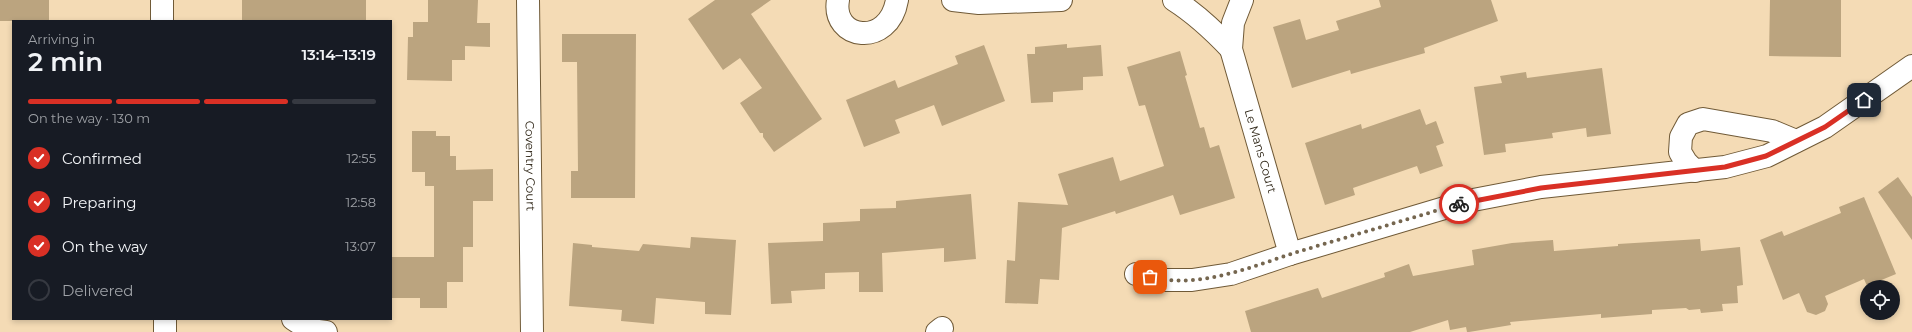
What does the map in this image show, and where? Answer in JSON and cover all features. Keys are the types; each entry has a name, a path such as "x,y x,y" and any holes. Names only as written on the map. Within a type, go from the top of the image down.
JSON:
{"street":[{"path":"162,0 162,20"},
{"name":"Coventry Court","path":"528,0 532,332"},
{"path":"838,0 840,17 846,26 851,30 863,33 875,32 887,24 896,8 897,0"},
{"path":"953,0 979,3 1061,0"},
{"name":"Le Mans Court","path":"1174,0 1189,9 1208,25 1231,48"},
{"name":"Le Mans Court","path":"1242,0 1233,23 1231,48 1290,254"},
{"path":"1136,274 1164,280 1192,280 1231,274 1290,254 1468,201 1548,186 1725,167 1766,156 1825,127 1912,66"},
{"path":"1695,171 1686,162 1680,152 1681,137 1688,124 1703,119 1772,131 1796,141"},
{"path":"165,320 165,332"},
{"path":"295,320 310,330 326,332"}],"building":[{"path":"0,0 49,0 49,20 0,21"},
{"path":"242,0 366,0 366,20 242,20"},
{"path":"428,0 478,0 477,23 490,23 490,47 465,46 465,60 452,60 452,81 407,80 408,37 413,37 413,22 428,22"},
{"path":"715,0 771,0 751,14 822,119 774,152 763,137 763,133 760,133 740,103 762,88 740,58 723,70 688,19"},
{"path":"1379,0 1491,0 1498,21 1424,48 1425,53 1351,74 1350,70 1292,88 1273,27 1300,19 1306,40 1339,30 1336,21 1381,7"},
{"path":"1770,0 1841,0 1841,57 1769,56"},
{"path":"562,34 636,34 635,198 571,198 571,171 578,171 577,62 562,62"},
{"path":"1067,44 1067,48 1101,45 1103,76 1083,77 1083,90 1053,92 1053,102 1031,103 1027,54 1035,54 1035,47"},
{"path":"984,45 1005,101 942,126 934,105 895,120 900,133 864,147 846,100 895,80 898,88 958,64 955,56"},
{"path":"1180,51 1187,75 1185,76 1200,128 1204,127 1210,148 1219,145 1235,198 1180,215 1173,195 1116,214 1115,211 1062,228 1059,280 1040,279 1038,304 1005,303 1007,260 1015,261 1018,202 1068,205 1058,174 1113,157 1120,181 1164,166 1145,105 1139,106 1127,67"},
{"path":"1602,68 1611,134 1587,137 1586,128 1552,133 1553,138 1505,144 1506,152 1484,155 1474,87 1502,83 1500,76 1526,72 1527,78"},
{"path":"1420,109 1426,125 1436,121 1444,143 1436,146 1443,166 1420,174 1417,166 1353,188 1355,195 1325,205 1305,143 1361,124 1362,129"},
{"path":"412,131 436,131 436,136 450,136 450,156 456,156 456,170 493,169 493,201 473,201 473,247 463,247 463,282 447,282 447,308 420,308 420,298 392,298 392,257 434,257 434,186 425,186 425,172 412,172"},
{"path":"1898,177 1912,197 1912,240 1878,192"},
{"path":"971,194 976,259 944,262 944,248 882,253 883,292 859,292 859,272 825,273 825,289 791,291 792,303 771,304 768,243 823,241 823,223 860,221 860,209 896,208 896,201"},
{"path":"1864,197 1896,274 1882,280 1860,280 1825,296 1828,304 1825,311 1816,315 1807,312 1799,293 1783,300 1760,240 1782,231 1784,236 1841,213 1839,207"},
{"path":"691,237 736,240 731,315 705,314 705,302 656,298 654,324 621,321 622,310 569,306 573,243 592,245 592,247 639,251 643,244 690,248"},
{"path":"1700,239 1701,251 1740,247 1743,285 1737,286 1738,303 1722,304 1723,311 1701,313 1700,309 1689,310 1686,308 1652,310 1652,314 1601,318 1601,314 1510,322 1511,325 1469,332 1467,332 1466,327 1450,330 1448,320 1410,332 1251,332 1245,311 1318,288 1322,298 1385,277 1384,273 1409,264 1413,276 1474,265 1472,250 1512,243 1553,240 1554,251 1618,246 1618,244"}],"way so far":[{"path":"1150,277 1164,280 1192,280 1231,274 1290,254 1459,204"}],"route":[{"path":"1459,204 1468,201 1576,183 1725,167 1766,156 1825,127 1864,100"}]}
